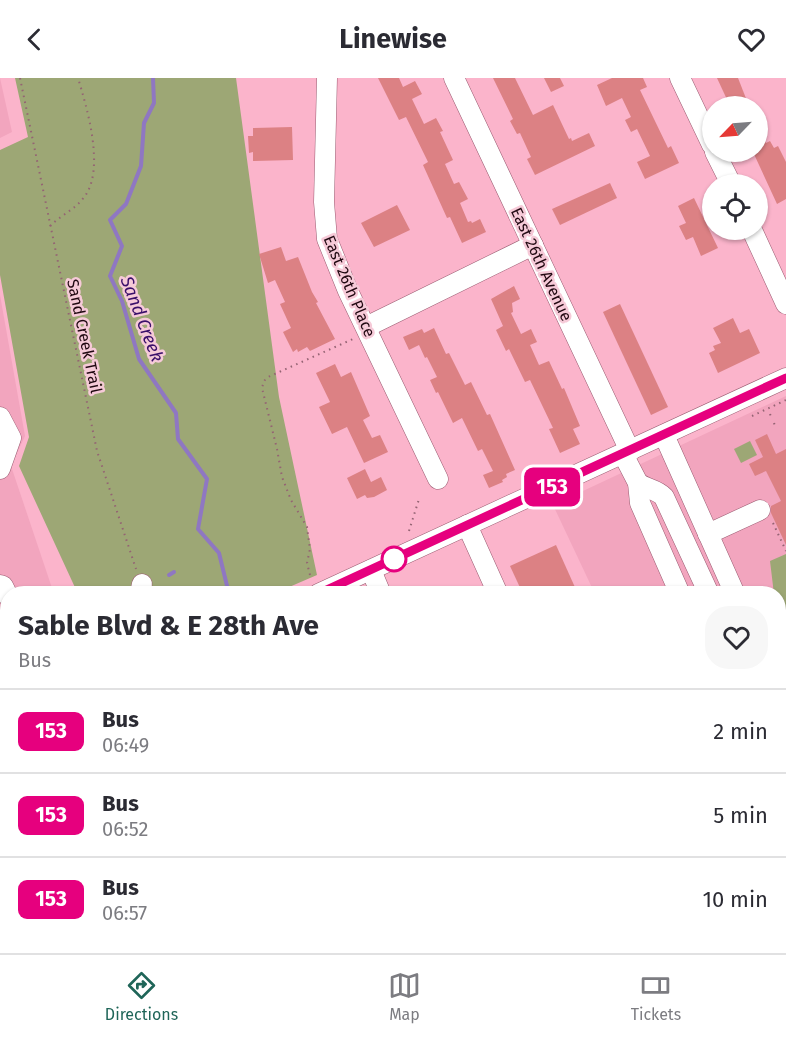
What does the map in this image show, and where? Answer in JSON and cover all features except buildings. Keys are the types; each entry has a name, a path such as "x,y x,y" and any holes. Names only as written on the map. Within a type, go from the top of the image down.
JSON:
{"street":[{"name":"East 26th Place","path":"327,78 324,202 327,239 360,333 438,479"},
{"name":"East 26th Avenue","path":"454,78 627,453 638,483 640,503 676,586"},
{"path":"680,78 702,125"},
{"path":"757,240 786,304"},
{"path":"360,333 533,245"},
{"path":"336,586 786,378"},
{"path":"0,417 11,438 0,469"},
{"path":"664,435 731,586"},
{"path":"638,483 646,489 659,491 664,497 705,586"},
{"path":"708,534 767,516"},
{"path":"467,525 494,586"},
{"path":"371,570 378,586"}],"path":[{"name":"Sand Creek Trail","path":"20,78 97,451 140,586"},
{"path":"50,226 77,206 87,193 92,176 94,142 78,78"},
{"path":"310,575 307,563 310,549 307,527 291,500 282,477 262,388 268,377 360,333"},
{"path":"752,417 786,400"},
{"path":"770,414 772,419"},
{"path":"409,531 419,499"},
{"path":"767,516 786,551"}],"shaded area":[{"path":"0,78 12,132 0,138"},
{"path":"0,295 25,436 11,466 51,586 0,586"},
{"path":"786,396 786,586 591,586 553,505"}],"green space":[{"path":"15,78 236,78 279,397 317,575 292,586 74,586 19,466 29,437 0,275 0,150 28,137"},
{"path":"750,441 757,455 741,463 734,449"},
{"path":"786,554 786,586 773,586 770,561"}],"waterway":[{"name":"Sand Creek","path":"153,78 154,103 144,123 141,166 126,204 110,220 122,246 110,276 122,301 139,359 176,413 178,439 207,479 198,529 219,553 227,586"},
{"path":"169,575 174,572"}],"bus line":[{"name":"153","path":"335,586 786,378"}]}
